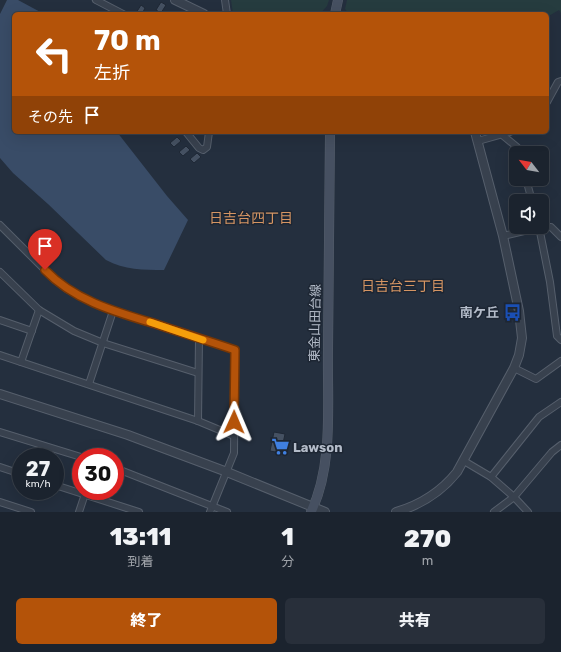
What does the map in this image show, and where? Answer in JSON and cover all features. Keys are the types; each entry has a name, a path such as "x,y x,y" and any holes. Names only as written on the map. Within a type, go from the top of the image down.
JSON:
{"main road":[{"path":"335,12 338,0"},
{"name":"東金山田台線","path":"312,510 324,470 328,421 330,134"}],"street":[{"path":"96,0 119,12"},
{"path":"175,0 200,12"},
{"path":"225,0 227,12"},
{"path":"549,98 558,82 561,81"},
{"path":"188,134 199,148 203,150 206,147 209,134"},
{"path":"396,512 406,511 422,502 450,481 464,461 514,368 519,355 522,338 519,311 503,236 476,134"},
{"path":"478,141 502,134 516,146"},
{"path":"0,225 55,280 84,299 113,311 235,350 234,453 212,509"},
{"path":"549,227 551,227 561,237"},
{"path":"503,236 511,234"},
{"path":"541,234 558,316 557,336 561,340"},
{"path":"0,272 39,310 74,331 103,343 198,372"},
{"path":"21,362 39,310"},
{"path":"89,384 113,311"},
{"path":"0,320 32,331"},
{"path":"198,421 199,338"},
{"path":"0,355 198,421 234,436"},
{"path":"514,368 536,379 561,361"},
{"path":"0,394 128,435 227,472 312,510 325,512"},
{"path":"491,477 539,417 561,402"},
{"path":"0,432 72,454"},
{"path":"494,512 514,497 552,452 561,445"},
{"path":"464,461 491,477 514,497 528,512"},
{"path":"0,467 12,471"},
{"path":"124,472 212,509 227,512"},
{"path":"79,512 83,500"},
{"path":"106,500 139,512"},
{"path":"0,502 31,512"}],"green space":[{"path":"231,0 329,0 327,6 322,12 233,12"},
{"path":"347,0 561,0 561,13 559,10 549,16 549,12 347,12 345,9"}],"water":[{"path":"7,0 18,0 40,12 12,12 12,134 119,134 167,196 188,220 164,270 127,268 106,260 48,204 13,173 0,158 0,14"}],"building":[{"path":"161,2 166,5 162,12 156,10"},
{"path":"141,5 145,8 143,12 137,12"},
{"path":"177,137 181,141 174,147 170,143"},
{"path":"186,146 190,150 183,156 179,152"},
{"path":"197,153 201,157 194,163 190,159"},
{"path":"274,432 285,434 281,453 270,451"}],"slow traffic":[{"path":"150,322 203,340"}],"place":[{"name":"南ケ丘","path":"512,312"},
{"name":"Lawson","path":"280,447"}],"district":[{"name":"日吉台四丁目","path":"251,218"},
{"name":"日吉台三丁目","path":"403,286"}],"route":[{"path":"45,270 67,289 84,299 113,311 235,350 234,422"}]}
